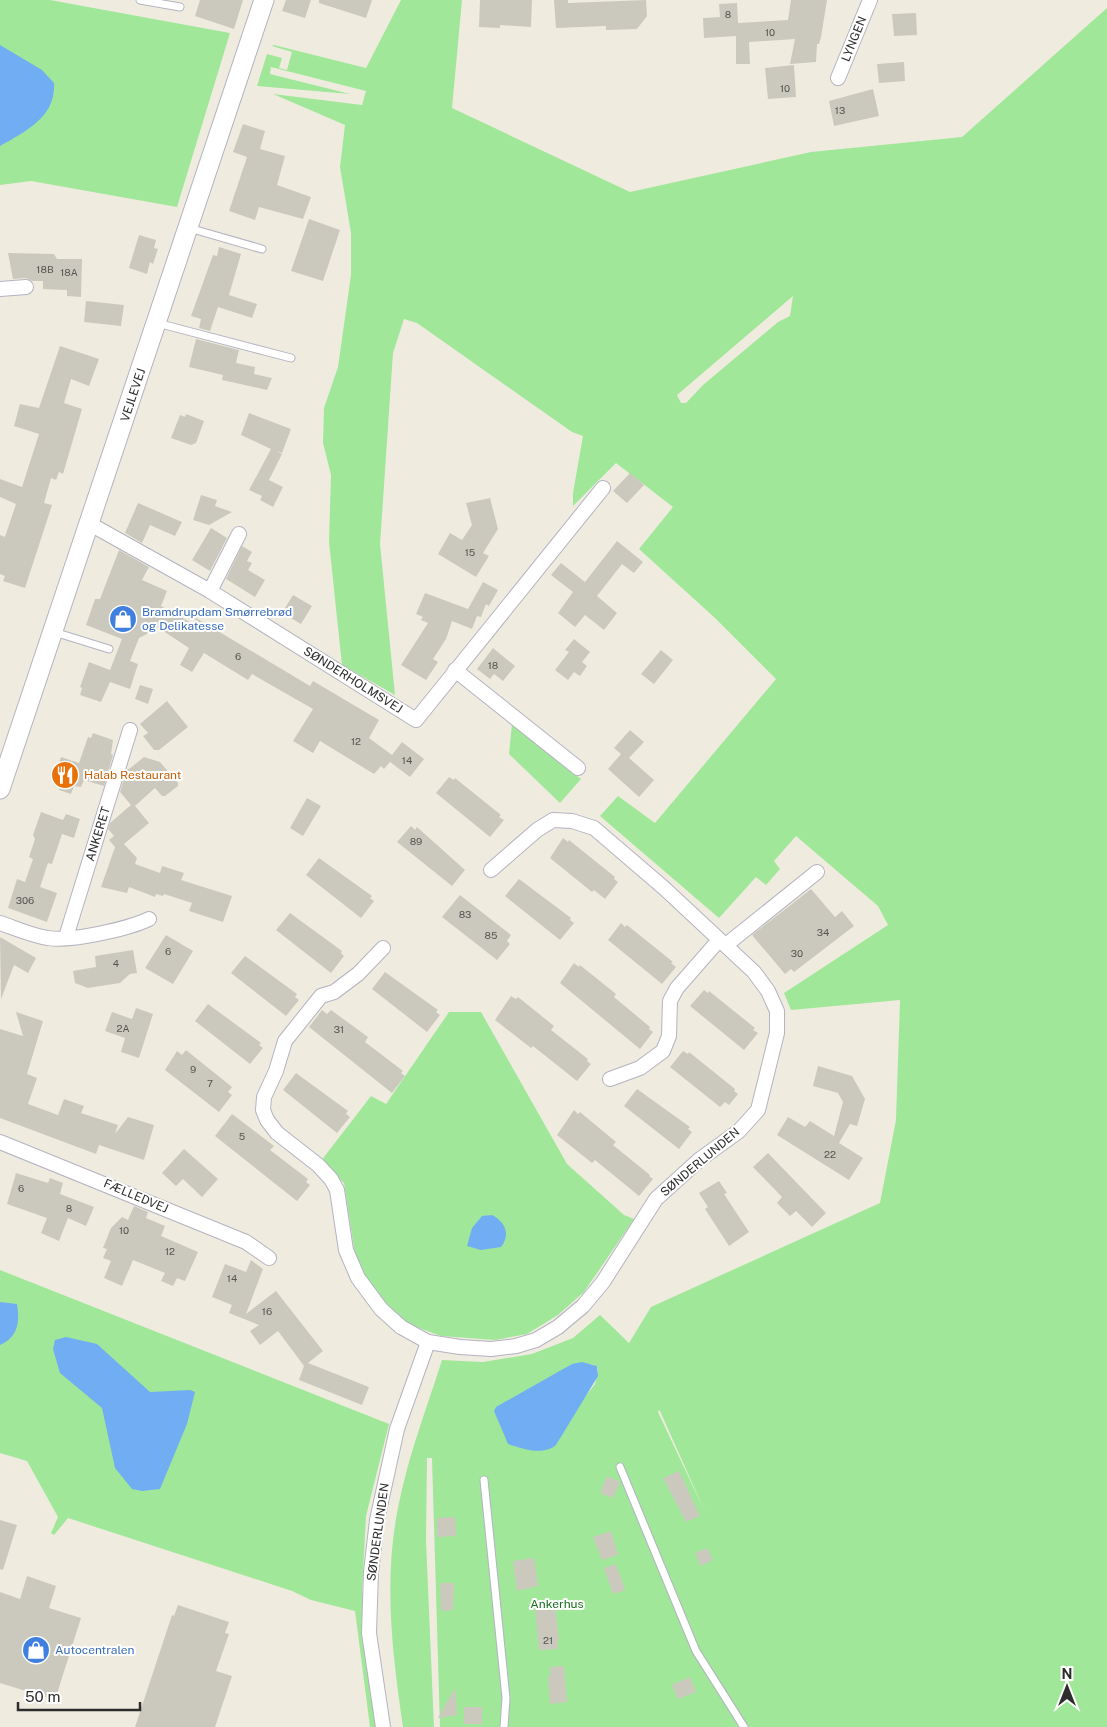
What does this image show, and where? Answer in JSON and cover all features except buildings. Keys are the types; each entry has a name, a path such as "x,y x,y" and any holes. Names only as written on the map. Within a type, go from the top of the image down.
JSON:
{"street":[{"name":"VEJLEVEJ","path":"0,789 3,768 54,632 264,0"},
{"name":"LYNGEN","path":"838,78 870,0"},
{"path":"0,289 26,287"},
{"name":"SØNDERHOLMSVEJ","path":"90,524 210,591 416,720 602,488"},
{"path":"210,591 239,534"},
{"path":"455,670 578,768"},
{"name":"ANKERET","path":"66,937 130,730"},
{"name":"SØNDERLUNDEN","path":"383,948 358,974 334,992 321,996 285,1041 276,1071 264,1097 263,1110 266,1120 277,1133 318,1165 331,1179 337,1190 346,1250 358,1278 381,1309 401,1327 428,1342 491,1349 516,1346 536,1340 558,1326 583,1306 602,1282 656,1199 699,1160 739,1131 758,1110 777,1033 777,1011 762,981 664,888 594,828 572,822 553,820 537,830 491,870"},
{"path":"610,1079 640,1068 663,1051 668,1036 670,1001 677,988 722,942 817,872"},
{"path":"0,923 48,939 133,926 149,919"},
{"name":"FÆLLEDVEJ","path":"0,1142 246,1242 268,1258"},
{"name":"SØNDERLUNDEN","path":"383,1727 369,1633 371,1572 377,1520 397,1429 428,1342"}],"lane":[{"path":"140,0 180,7"},
{"path":"189,228 262,248"},
{"path":"157,323 291,358"},
{"path":"54,632 109,649"},
{"path":"620,1467 696,1651 744,1727"},
{"path":"484,1480 506,1698 504,1727"}],"green space":[{"path":"0,0 50,0 230,33 177,207 31,181 0,185"},
{"name":"Ankerhus","path":"401,0 462,0 452,108 630,192 811,152 962,137 1107,8 1107,1727 440,1727 432,1458 427,1458 426,1541 434,1727 403,1727 395,1671 391,1615 391,1559 399,1503 408,1467 442,1360 483,1362 532,1354 573,1338 600,1315 629,1343 651,1307 880,1203 896,1120 900,1000 791,1010 784,993 888,925 878,906 796,836 774,861 780,869 766,885 756,877 719,918 600,816 618,796 655,823 776,679 715,618 639,549 673,507 616,463 573,506 573,493 583,436 572,432 417,323 404,319 393,353 380,544 395,695 342,665 329,542 331,475 323,443 324,408 338,367 351,275 351,233 340,167 345,125 273,94 362,105 366,91 271,67 270,74 350,94 257,86 267,54 282,58 279,68 287,70 292,52 272,46 274,45 366,68","holes":["793,296 790,316 778,322 703,385 686,403 681,403 677,395","572,1364 591,1364 597,1366 598,1370 595,1384 580,1403 556,1445 552,1377","659,1410 705,1512 658,1412"]},
{"path":"512,724 581,779 560,803 509,754"},
{"path":"449,1012 481,1012 567,1164 624,1215 634,1219 584,1292 558,1315 527,1334 495,1340 441,1336 408,1324 380,1297 357,1267 344,1183 321,1161 371,1096 386,1104"},
{"path":"0,1270 389,1424 366,1516 362,1592 377,1727 370,1727 355,1611 311,1600 292,1591 68,1518 54,1535 51,1533 58,1517 27,1461 0,1453"}],"water":[{"path":"0,45 42,70 54,83 53,95 45,114 20,135 0,146"},
{"path":"492,1215 500,1221 505,1229 506,1238 501,1247 481,1250 467,1246 472,1228 482,1216"},
{"path":"0,1302 17,1304 18,1323 11,1338 0,1345"},
{"path":"66,1337 97,1344 150,1392 190,1390 195,1392 187,1424 160,1489 142,1491 132,1489 115,1468 102,1408 60,1373 53,1349 55,1340"},
{"path":"582,1362 597,1366 598,1376 556,1445 539,1451 508,1444 494,1411 496,1407 572,1364"}],"place":[{"name":"Bramdrupdam Smørrebrød og Delikatesse","path":"123,619"},
{"name":"Halab Restaurant","path":"65,775"},
{"name":"Autocentralen","path":"36,1650"}]}
